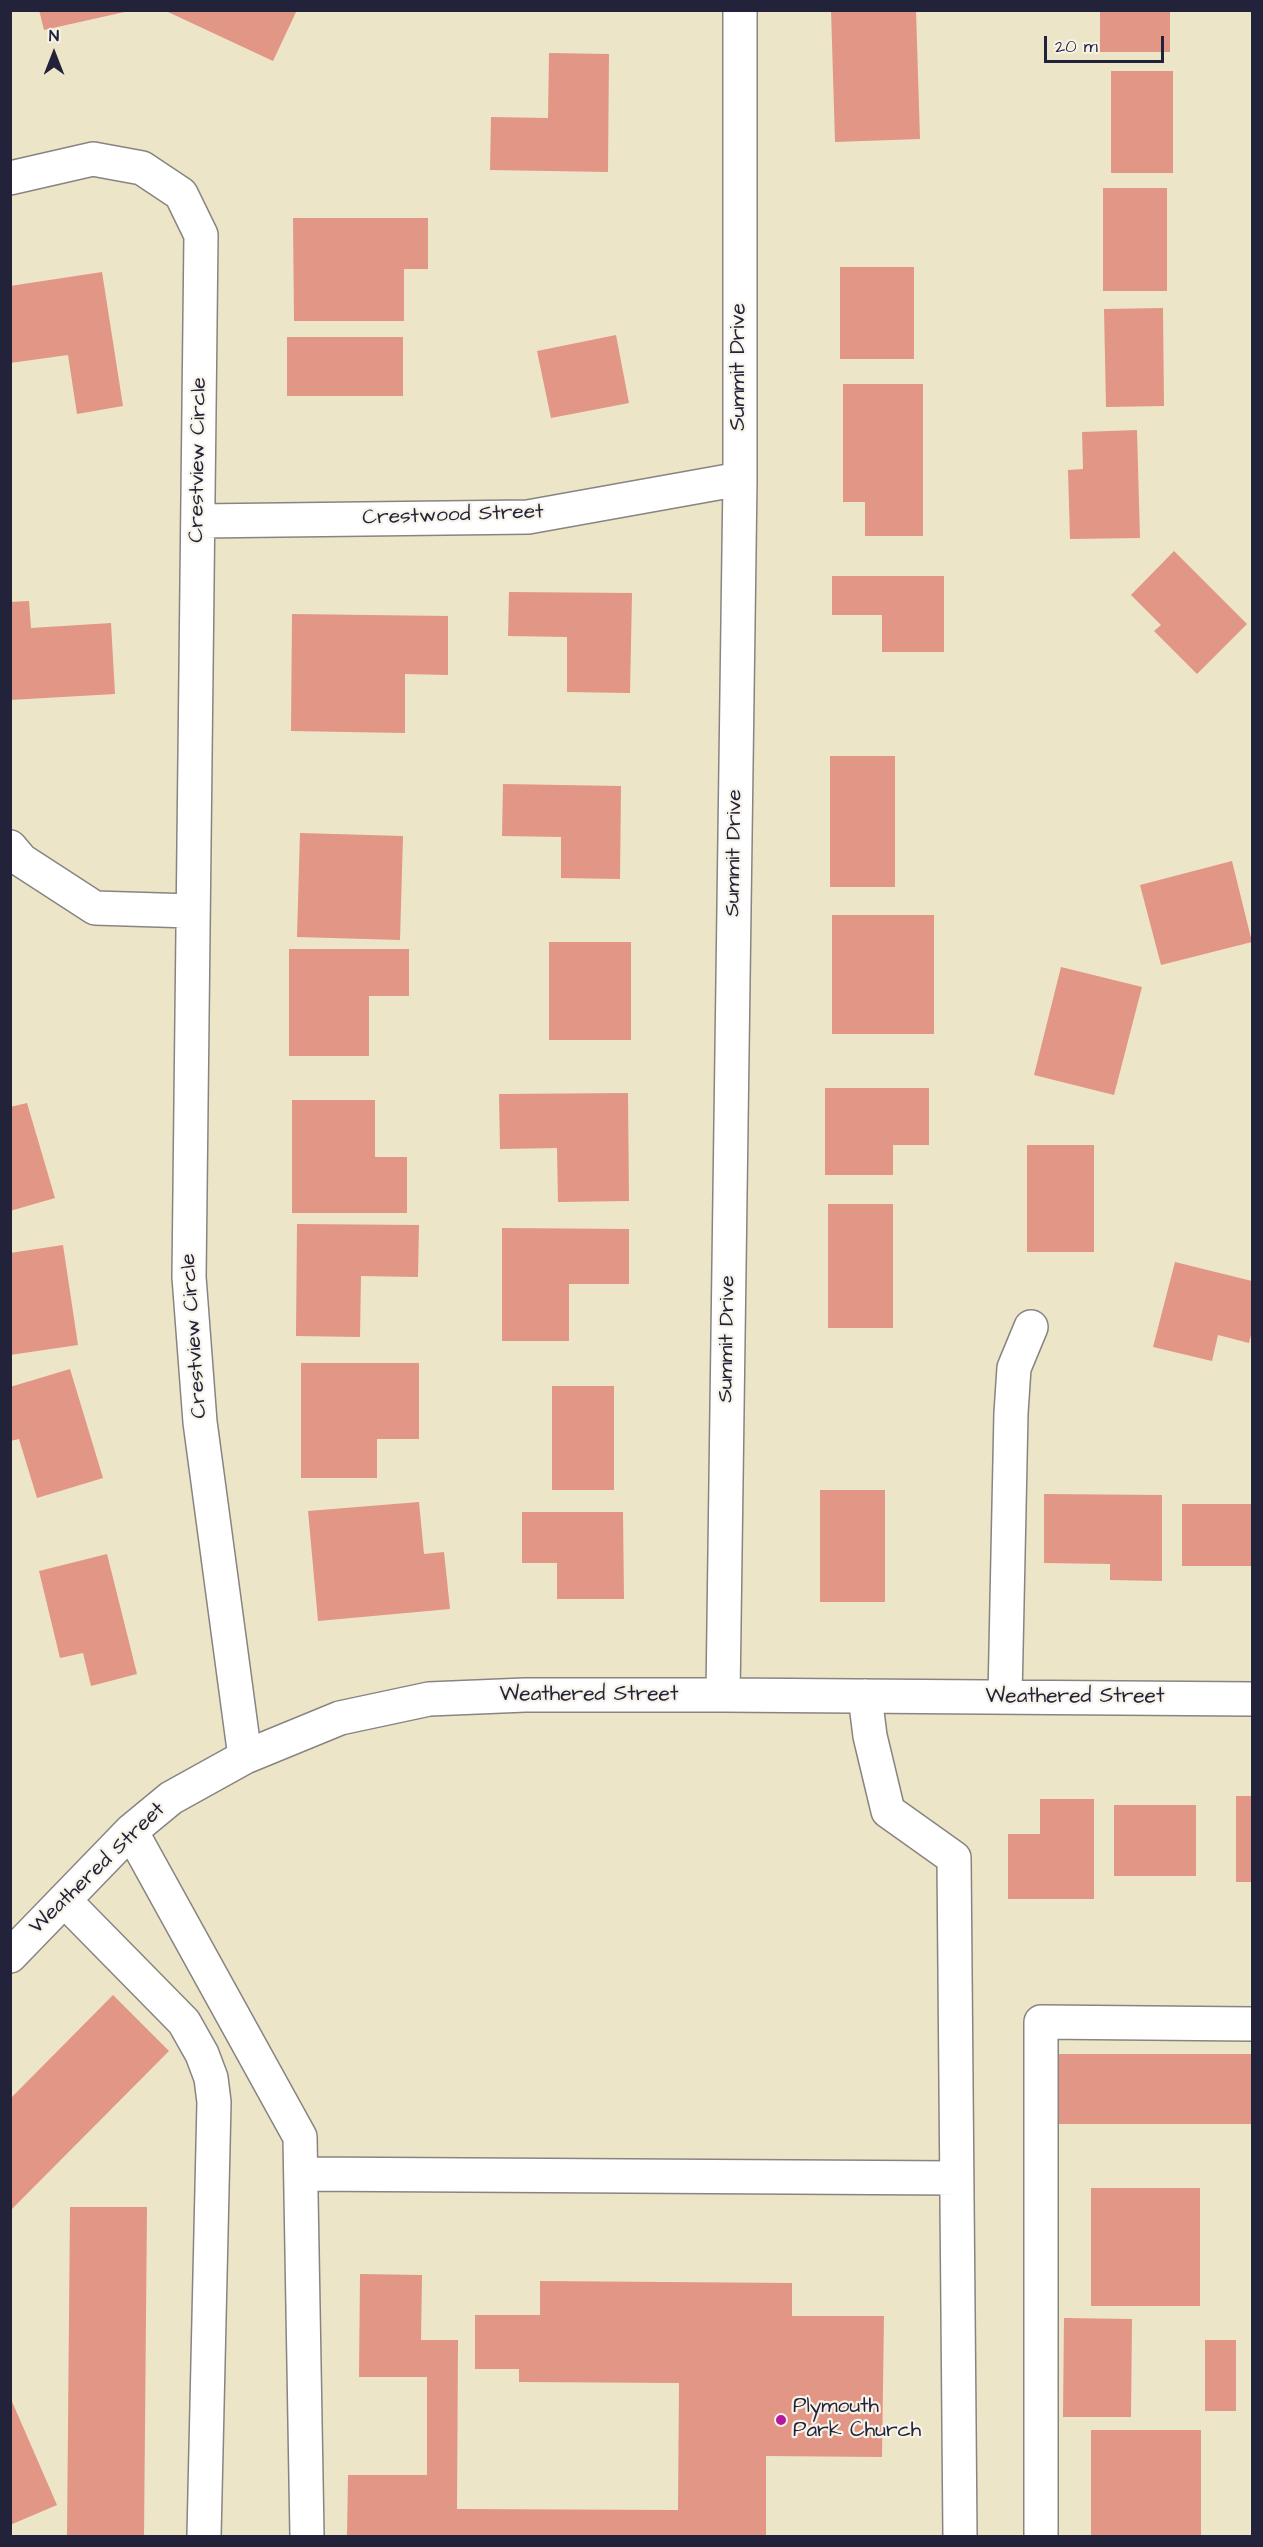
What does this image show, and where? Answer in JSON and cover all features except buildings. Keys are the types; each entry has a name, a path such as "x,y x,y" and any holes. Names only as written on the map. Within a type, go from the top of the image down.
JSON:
{"street":[{"name":"Summit Drive","path":"723,1695 740,479 740,10"},
{"name":"Crestview Circle","path":"10,178 93,159 142,168 181,194 201,234 199,521 191,911 189,1277 200,1422 245,1757"},
{"name":"Crestwood Street","path":"199,521 528,517 740,479"},
{"path":"10,847 21,860 95,908 191,911"},
{"path":"1005,1697 1014,1368 1031,1327"},
{"name":"Weathered Street","path":"10,1956 131,1832 171,1798 245,1757 340,1718 429,1699 525,1695 723,1695 1252,1699"},
{"path":"866,1696 870,1736 888,1811 954,1858 960,2536"},
{"path":"131,1832 300,2137 308,2536"},
{"path":"64,1900 183,2022 202,2054 211,2078 214,2102 204,2536"},
{"path":"1041,2536 1041,2022 1252,2024"},
{"path":"301,2175 956,2178"}],"place":[{"name":"Plymouth Park Church","path":"781,2420"}]}
